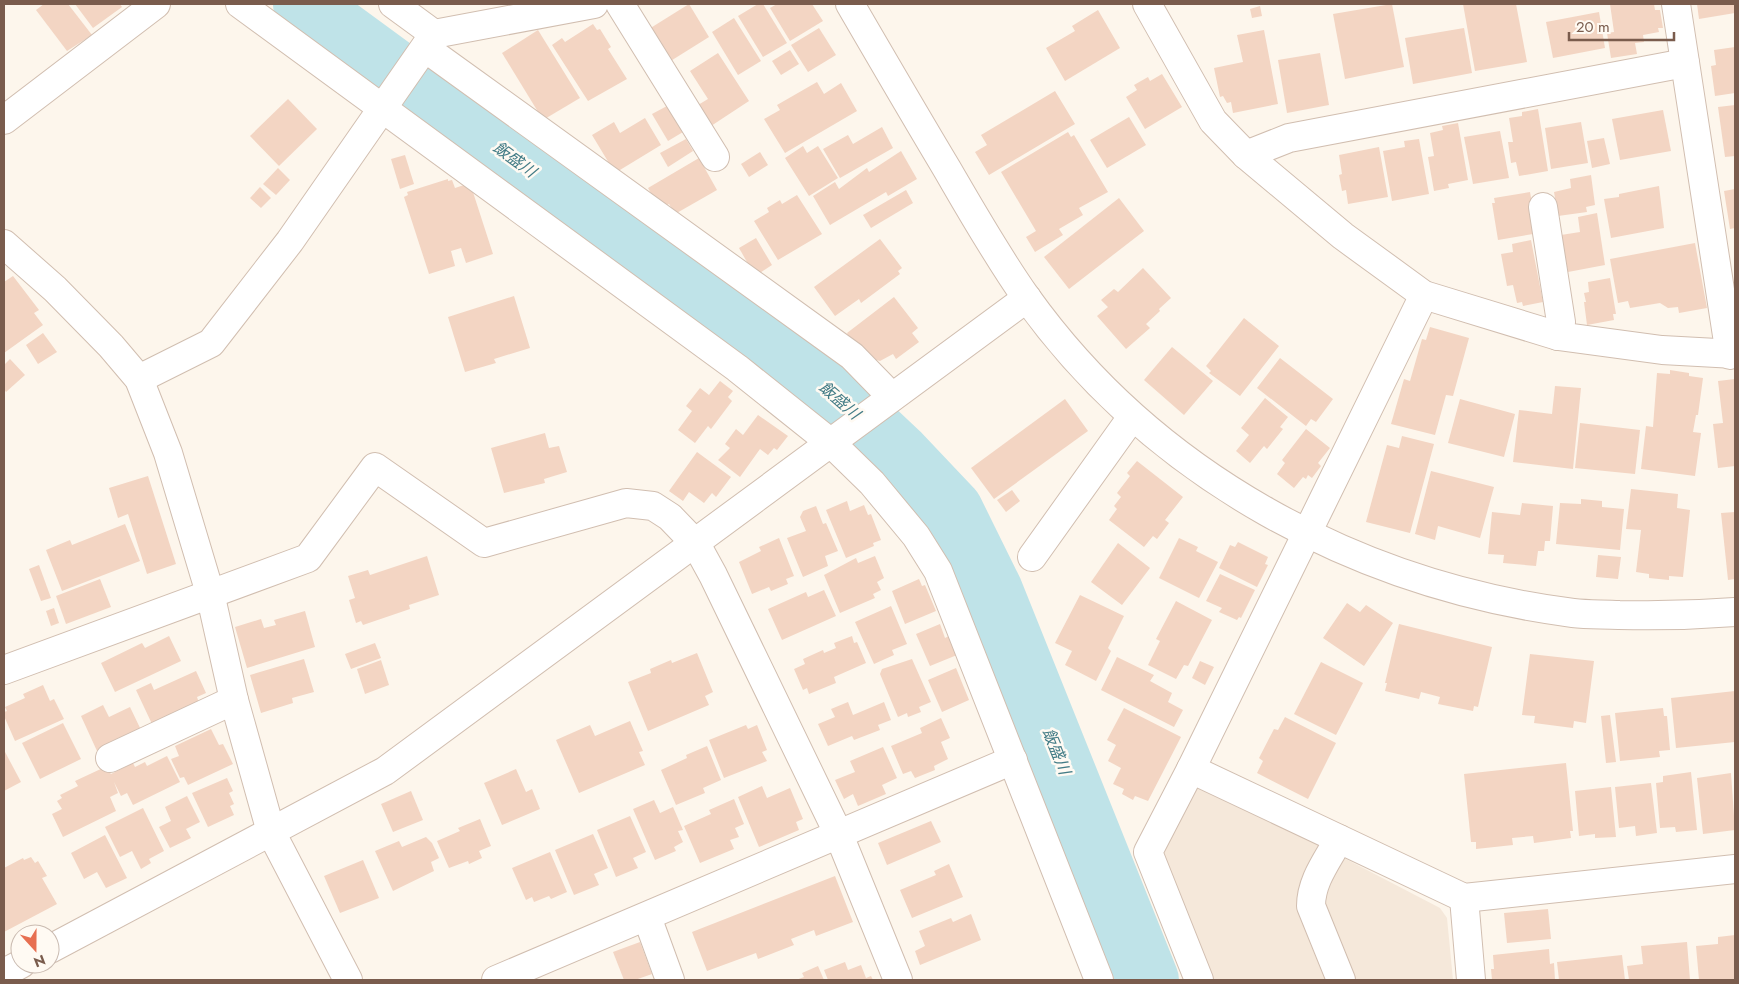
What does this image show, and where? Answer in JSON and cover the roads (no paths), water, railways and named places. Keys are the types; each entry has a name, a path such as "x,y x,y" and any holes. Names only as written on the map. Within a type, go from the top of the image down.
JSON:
{"street":[{"path":"4,120 156,4"},
{"path":"240,4 386,105 835,440 916,536 938,570 1099,980"},
{"path":"393,4 428,44 852,356 889,400"},
{"path":"139,379 212,343 290,241 428,44 594,4"},
{"path":"620,4 714,158"},
{"path":"850,4 990,242 1027,298 1085,369 1132,416 1179,455 1219,483 1306,534 1402,573 1477,596 1575,614 1680,616 1735,612"},
{"path":"1148,4 1213,122 1246,155 1343,236 1424,295 1558,336 1662,350 1732,355 1676,4"},
{"path":"1246,155 1288,138 1685,63"},
{"path":"1543,207 1561,322 1558,336"},
{"path":"4,244 55,289 111,346 139,379 168,452 210,593 234,700 271,832 348,980"},
{"path":"1198,980 1148,852 1191,769 1424,295"},
{"path":"60,943 385,771 696,544 1027,298"},
{"path":"1032,557 1132,416"},
{"path":"4,670 308,558 375,467 484,542 626,503 653,506 670,517 696,544 713,576 839,835 898,980"},
{"path":"110,758 234,700"},
{"path":"496,980 1012,760"},
{"path":"1191,769 1464,898 1735,869"},
{"path":"1339,839 1313,884 1311,906 1341,980"},
{"path":"1464,898 1471,980"},
{"path":"647,917 670,980"}],"waterway":[{"name":"飯盛川","path":"304,4 831,390 899,454 952,510 992,591 1148,980"}]}
